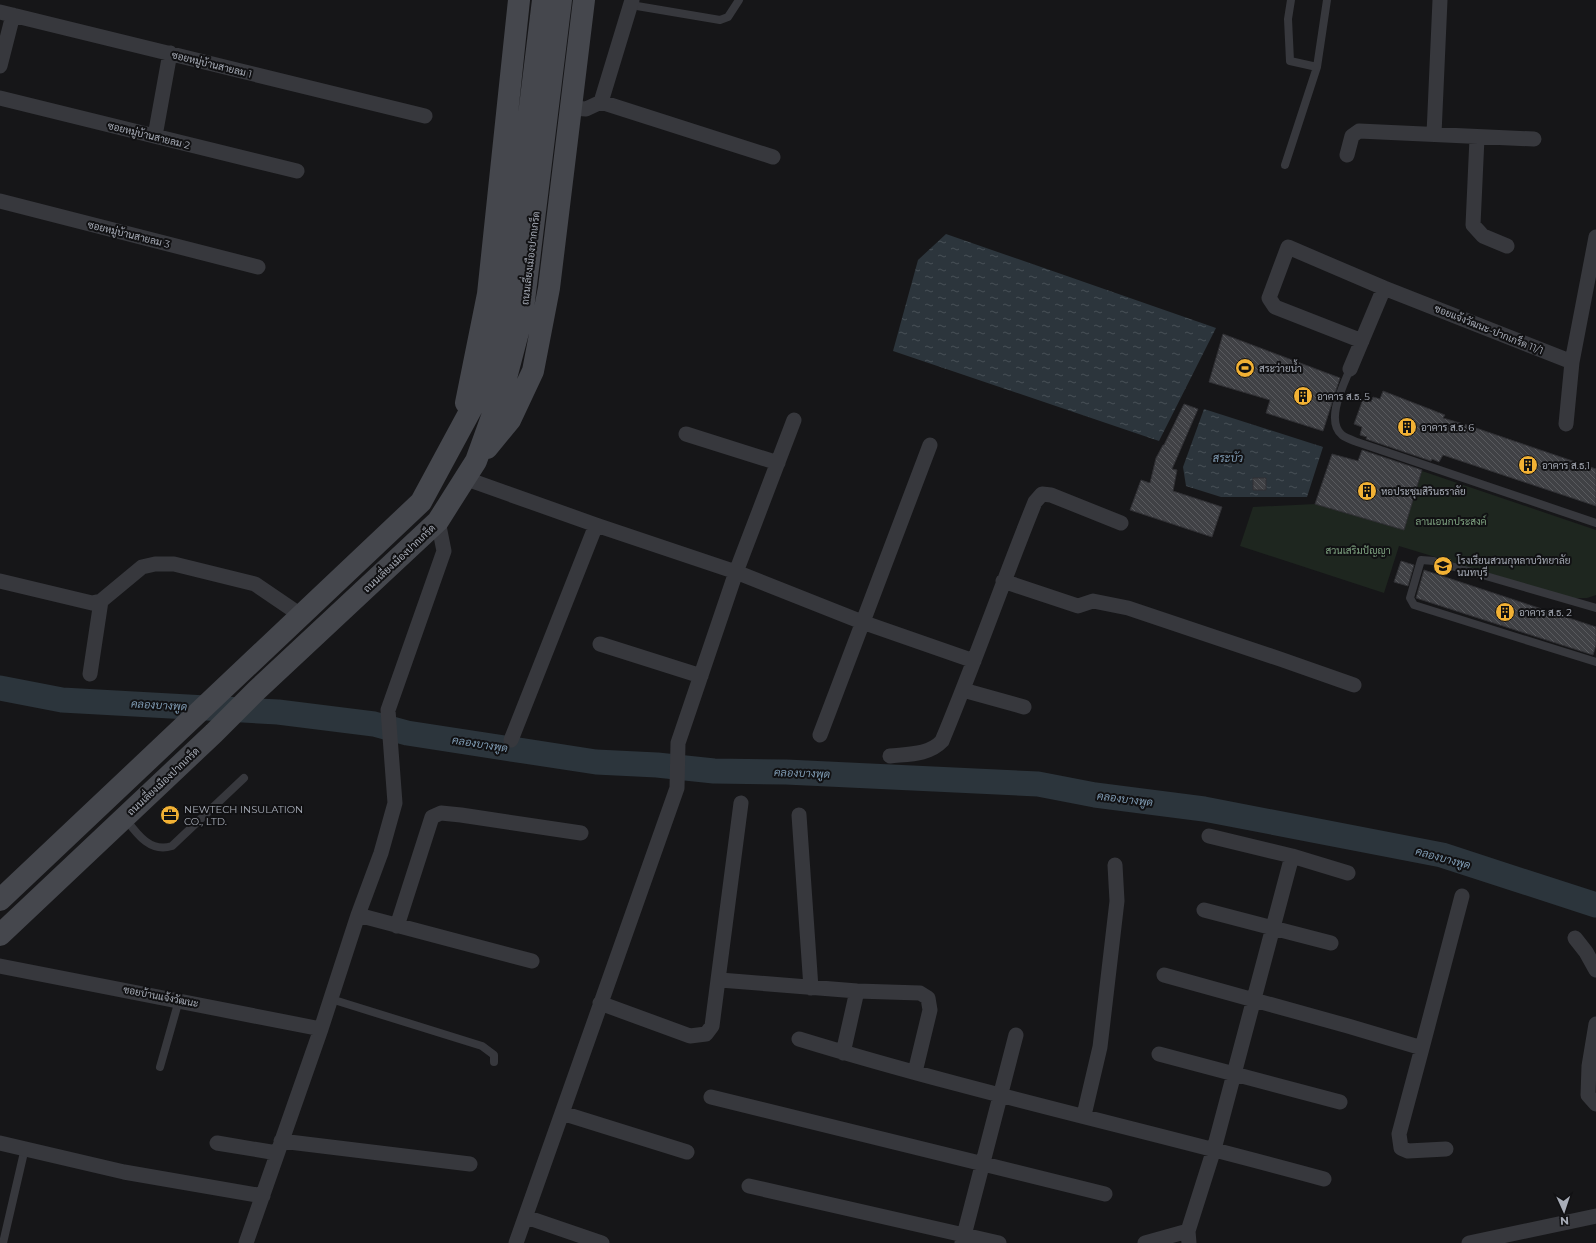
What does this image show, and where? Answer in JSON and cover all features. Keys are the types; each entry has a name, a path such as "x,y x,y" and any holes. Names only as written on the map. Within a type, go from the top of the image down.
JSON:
{"main road":[{"path":"458,436 475,365 488,294 519,0"},
{"name":"ถนนเลี่ยงเมืองปากเกร็ด","path":"0,934 214,733 257,690 438,522 470,469 506,378 522,317 538,118 544,0"},
{"name":"ถนนเลี่ยงเมืองปากเกร็ด","path":"0,900 421,502 488,378 504,320 538,118 561,0"},
{"path":"470,469 510,420 533,370 549,288 584,0"}],"street":[{"path":"1434,134 1440,0"},
{"path":"601,102 631,2"},
{"path":"0,66 7,13"},
{"name":"ซอยหมู่บ้านสายลม 1","path":"7,13 425,116"},
{"path":"155,136 170,53"},
{"name":"ซอยหมู่บ้านสายลม 2","path":"0,98 297,171"},
{"path":"571,108 586,109 601,102 773,157"},
{"path":"1347,155 1352,136 1359,131 1434,134 1477,138 1534,139"},
{"path":"1477,138 1473,225 1483,236 1507,246"},
{"name":"ซอยหมู่บ้านสายลม 3","path":"0,201 258,267"},
{"path":"1566,424 1572,362 1596,237"},
{"name":"ซอยแจ้งวัฒนะ-ปากเกร็ด 11/1","path":"1362,341 1275,307 1270,303 1269,298 1288,247 1384,288 1572,362"},
{"path":"1350,369 1384,288"},
{"path":"516,1243 677,788 678,743 736,572 794,420"},
{"path":"686,434 778,464"},
{"path":"820,735 930,445"},
{"path":"470,469 596,526 736,572 862,622 974,661"},
{"path":"890,756 927,751 936,747 942,741 963,690 1003,581 1035,502 1042,494 1051,495 1121,523"},
{"path":"246,1243 279,1146 322,1029 358,915 381,854 395,803 389,743 388,710 444,551 438,522"},
{"path":"511,740 596,526"},
{"path":"0,581 92,603 101,601 142,567 155,564 174,564 255,584 302,616"},
{"path":"1003,581 1078,606 1094,601 1128,608 1280,658 1354,685"},
{"path":"90,674 101,601"},
{"path":"600,644 701,676"},
{"path":"963,690 1024,707"},
{"path":"600,1003 690,1036 706,1034 712,1026 720,980 741,803"},
{"path":"397,926 432,817 441,813 462,815 581,833"},
{"path":"799,815 811,988"},
{"path":"1209,836 1292,856 1348,873"},
{"path":"1146,1243 1189,1237 1233,1073 1274,929 1292,856"},
{"path":"1084,1115 1100,1047 1117,901 1115,864"},
{"path":"1446,1149 1408,1151 1402,1148 1399,1142 1399,1134 1462,896"},
{"path":"1204,910 1331,943"},
{"path":"358,915 532,961"},
{"path":"1575,938 1586,952 1596,970"},
{"name":"ซอยบ้านแจ้งวัฒนะ","path":"0,966 322,1029"},
{"path":"1164,975 1254,999 1422,1048"},
{"path":"720,980 857,991 920,993 928,998 930,1010 915,1072"},
{"path":"843,1052 857,991"},
{"path":"1596,1024 1589,1066 1588,1095 1596,1104"},
{"path":"963,1239 1016,1035"},
{"path":"799,1039 915,1072 1214,1148 1324,1179"},
{"path":"1159,1054 1340,1102"},
{"path":"711,1097 1105,1194"},
{"path":"562,1113 687,1152"},
{"path":"0,1143 124,1172 263,1196"},
{"path":"217,1143 279,1146 470,1164"},
{"path":"748,1186 963,1239 999,1243"},
{"path":"526,1216 602,1243"},
{"path":"1469,1243 1596,1216"}],"lane":[{"path":"631,2 720,20 728,17 739,0"},
{"path":"1291,0 1288,19 1290,61 1317,67"},
{"path":"1285,165 1317,67 1327,0"},
{"path":"1350,369 1337,403 1334,419 1341,435 1357,442 1596,523"},
{"path":"1596,608 1434,561 1422,560 1410,598 1414,605 1596,662"},
{"path":"124,817 140,838 155,847 164,849 172,846 244,778"},
{"path":"331,999 482,1046 494,1055 494,1062"},
{"path":"160,1067 179,1000"},
{"path":"4,1243 25,1148"}],"green space":[{"name":"ลานเอนกประสงค์","path":"1422,471 1596,530 1596,595 1587,598 1571,598 1399,546 1384,593 1240,546 1253,507 1315,504 1404,530"}],"water":[{"path":"946,234 1216,328 1159,441 893,351 918,260"},
{"name":"สระบัว","path":"1204,409 1323,447 1307,497 1221,497 1186,486 1183,467"}],"building":[{"path":"1223,334 1340,378 1323,431 1266,413 1270,400 1209,382"},
{"path":"1383,391 1445,415 1443,418 1596,469 1596,506 1443,455 1439,462 1432,459 1431,461 1366,439 1367,437 1360,435 1362,427 1354,424 1363,399 1371,402 1373,397 1380,399"},
{"path":"1184,404 1198,409 1172,469 1177,470 1173,491 1222,507 1212,537 1130,510 1141,480 1150,483 1156,458"},
{"name":"หอประชุมสิรินธราลัย","path":"1362,450 1422,470 1404,530 1315,504 1332,454 1358,461"},
{"path":"1253,478 1266,478 1266,490 1253,490"},
{"path":"1401,561 1414,565 1408,586 1394,582"},
{"name":"อาคาร ส.ธ. 2","path":"1424,570 1596,627 1596,645 1593,655 1416,598"}],"waterway":[{"name":"คลองบางพูด","path":"0,688 62,700 278,712 374,724 407,733 596,762 657,765 714,771 786,772 1038,784 1095,795 1204,809 1442,855 1596,905"}],"place":[{"name":"สระว่ายน้ำ","path":"1245,368"},
{"name":"อาคาร ส.ธ. 5","path":"1303,396"},
{"name":"อาคาร ส.ธ. 6","path":"1407,427"},
{"name":"อาคาร ส.ธ.1","path":"1528,465"},
{"name":"หอประชุมสิรินธราลัย","path":"1367,491"},
{"name":"โรงเรียนสวนกุหลาบวิทยาลัย นนทบุรี","path":"1443,566"},
{"name":"อาคาร ส.ธ. 2","path":"1505,612"},
{"name":"NEWTECH INSULATION CO., LTD.","path":"170,815"}],"park label":[{"name":"สวนเสริมปัญญา","path":"1358,550"}]}
